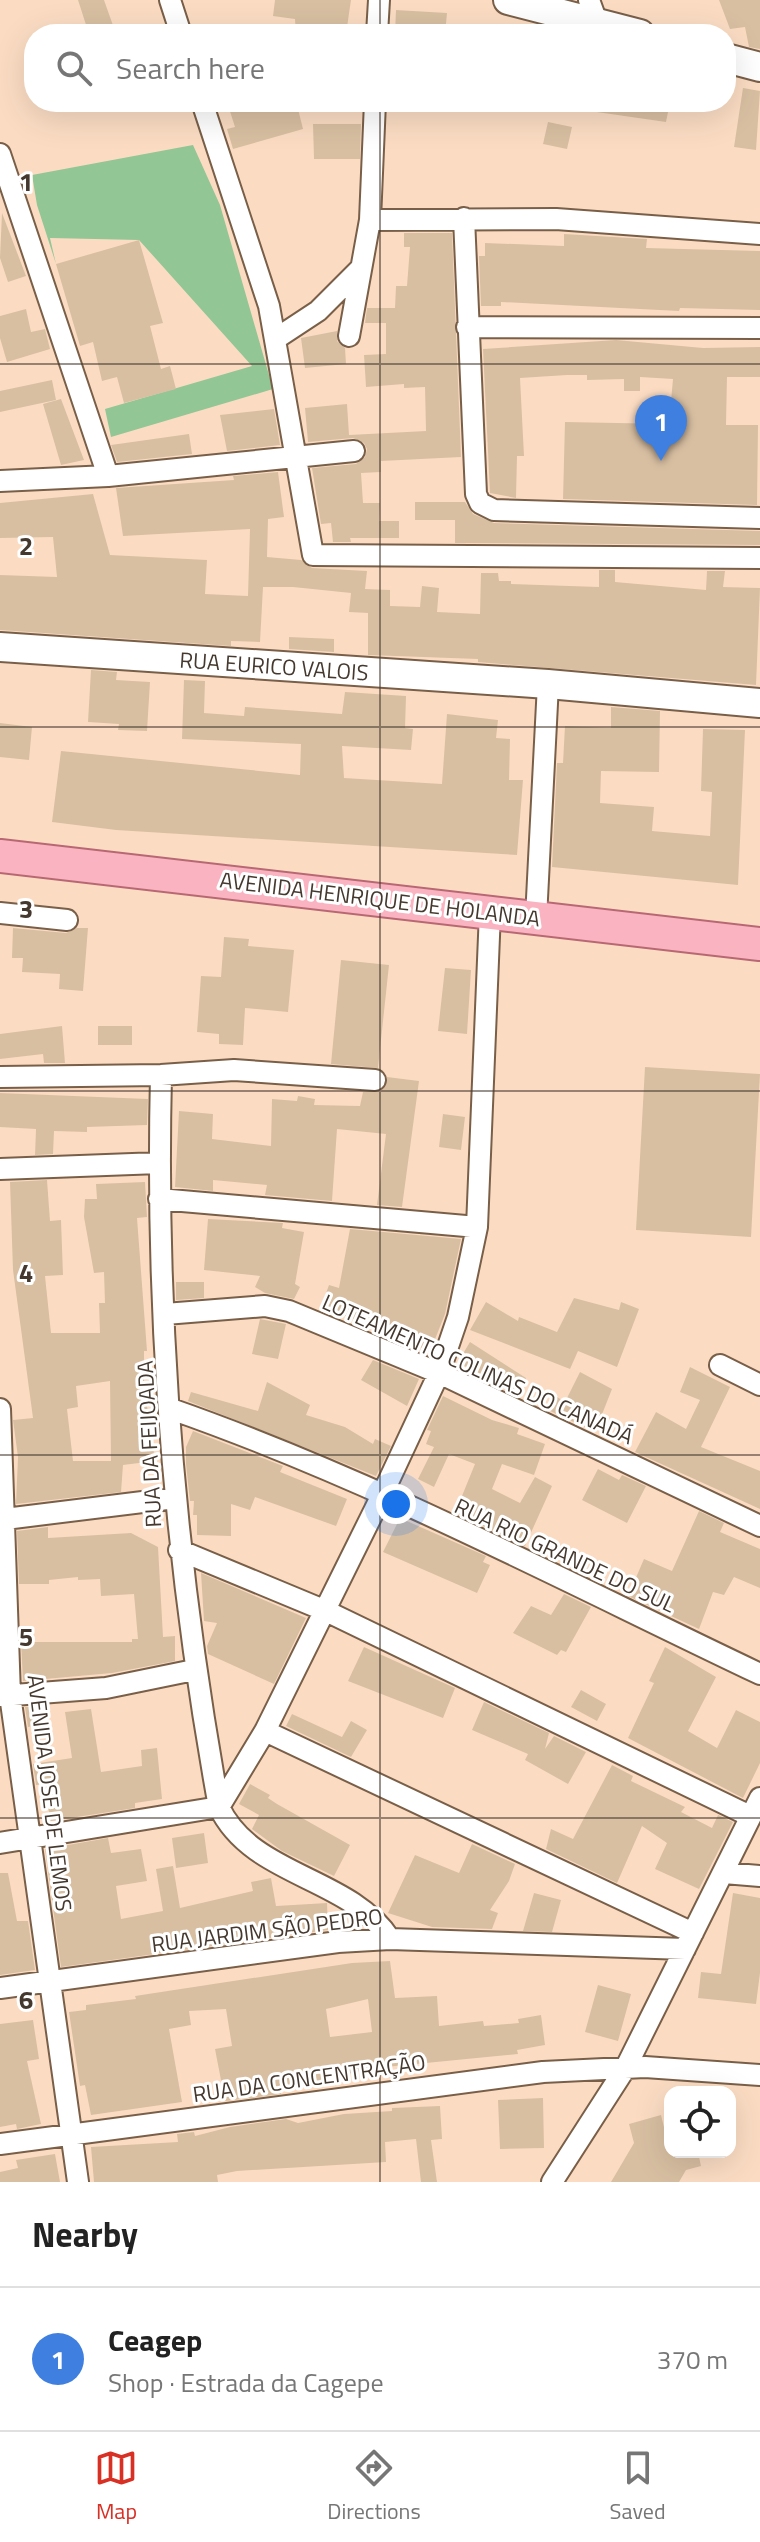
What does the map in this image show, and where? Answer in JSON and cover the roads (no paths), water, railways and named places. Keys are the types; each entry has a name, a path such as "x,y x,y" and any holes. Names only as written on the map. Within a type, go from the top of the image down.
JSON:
{"main road":[{"path":"508,0 593,11 620,24"},
{"path":"736,61 760,67"},
{"name":"RUA EURICO VALOIS","path":"0,647 548,684 760,703"},
{"name":"AVENIDA HENRIQUE DE HOLANDA","path":"0,856 760,944"}],"street":[{"path":"170,0 178,24"},
{"path":"378,24 379,0"},
{"path":"205,112 256,262 277,338 313,555 760,558"},
{"path":"349,336 370,220 375,112"},
{"path":"0,154 108,476"},
{"path":"464,218 476,494 487,508 760,518"},
{"path":"370,220 556,219 760,234"},
{"path":"277,338 318,311 359,270"},
{"path":"467,327 760,328"},
{"path":"0,481 108,476 354,451"},
{"path":"536,918 548,684"},
{"path":"0,1843 219,1807 265,1731 326,1611 439,1373 470,1270 477,1227 490,912"},
{"path":"0,913 67,920"},
{"path":"0,1077 161,1075 234,1070 375,1080"},
{"name":"RUA DA FEIJOADA","path":"161,1075 159,1199 179,1550 194,1670 219,1807"},
{"path":"0,1169 159,1163"},
{"path":"159,1199 477,1227"},
{"name":"LOTEAMENTO COLINAS DO CANADÁ","path":"165,1314 265,1306 289,1311 439,1373 760,1526"},
{"path":"720,1365 760,1385"},
{"name":"AVENIDA JOSE DE LEMOS","path":"0,1409 5,1696 51,1981 78,2182"},
{"name":"RUA RIO GRANDE DO SUL","path":"171,1409 250,1436 382,1495 760,1674"},
{"path":"3,1532 175,1498"},
{"path":"179,1550 326,1611 750,1816"},
{"path":"5,1696 106,1688 194,1670"},
{"path":"265,1731 689,1941"},
{"path":"552,2182 626,2067 760,1798"},
{"path":"219,1807 228,1826 251,1848 369,1913 390,1939"},
{"path":"724,1873 760,1876"},
{"name":"RUA JARDIM SÃO PEDRO","path":"0,1988 338,1942 390,1939 689,1941"},
{"name":"RUA DA CONCENTRAÇÃO","path":"0,2144 495,2077 626,2067 760,2075"}],"place":[{"name":"Ceagep","path":"661,461"}]}
